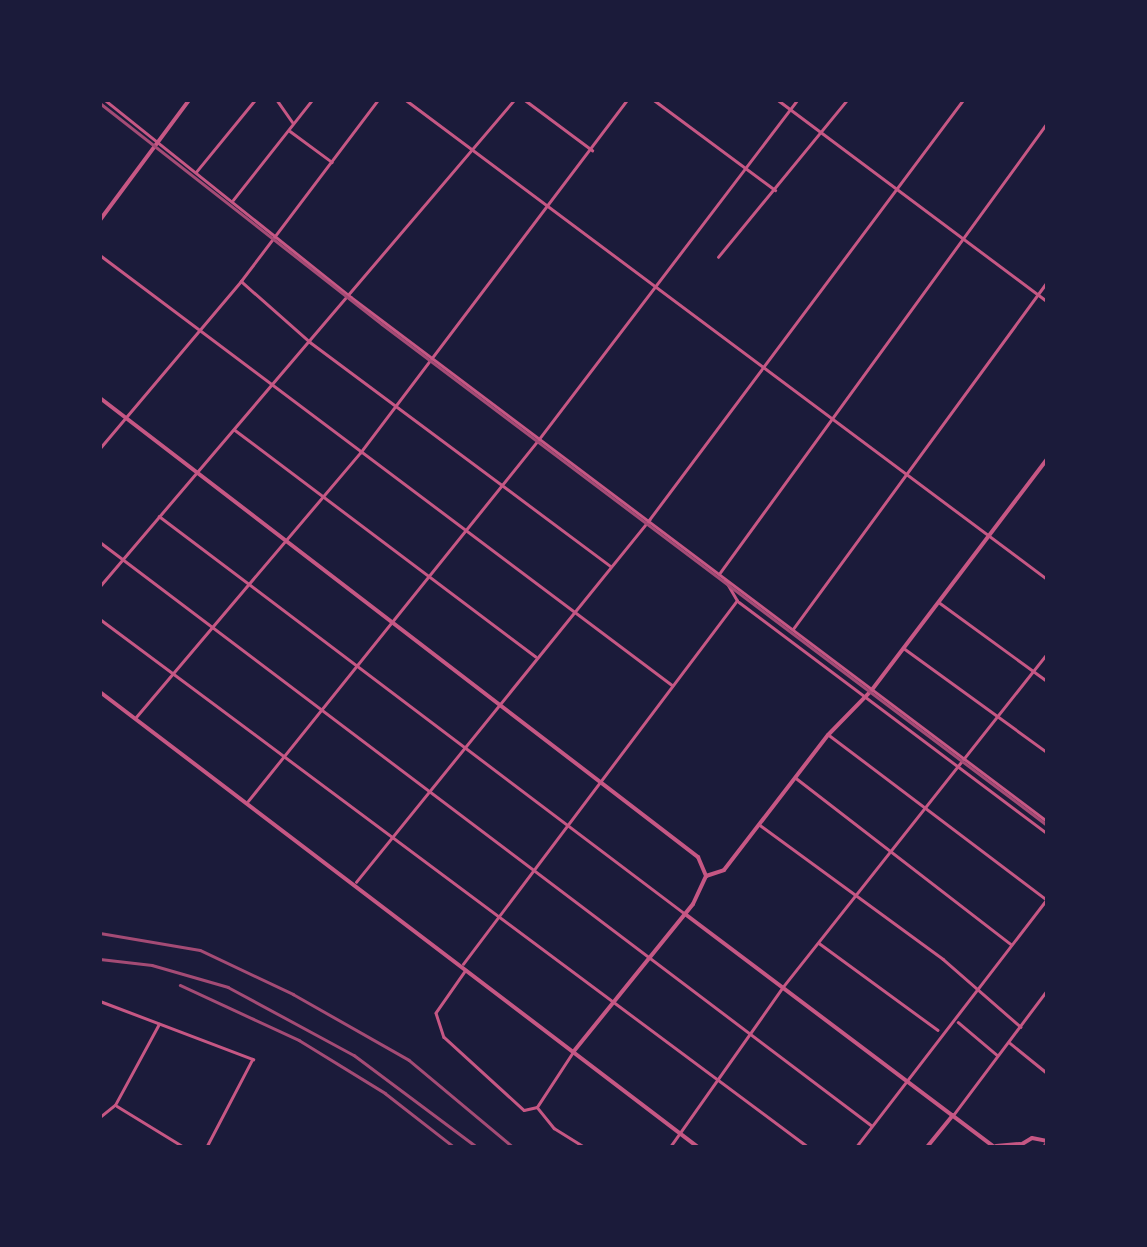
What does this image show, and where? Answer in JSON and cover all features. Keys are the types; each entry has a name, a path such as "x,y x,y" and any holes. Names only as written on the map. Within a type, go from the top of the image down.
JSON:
{"street":[{"path":"106,100 352,297 1047,821"},
{"path":"100,220 189,100"},
{"path":"277,100 294,124"},
{"path":"233,200 312,100"},
{"path":"100,448 241,281 378,100"},
{"path":"406,100 1047,579"},
{"path":"100,586 352,297 514,100"},
{"path":"525,100 592,150"},
{"path":"135,718 360,454 551,208 627,100"},
{"path":"654,100 742,172 776,191"},
{"path":"778,100 1047,301"},
{"path":"246,802 539,440 798,100"},
{"path":"718,258 847,100"},
{"path":"355,884 395,840 498,702 649,520 963,100"},
{"path":"196,172 252,101"},
{"path":"718,575 836,419 961,238 1047,123"},
{"path":"289,131 333,162"},
{"path":"100,255 672,685"},
{"path":"241,281 310,342 611,566"},
{"path":"792,630 1047,282"},
{"path":"100,398 698,857 706,876"},
{"path":"234,429 535,656"},
{"path":"738,601 530,872 436,1014 436,1024 524,1110 537,1107 610,1004 685,914 706,876 724,870 828,734 871,690 1047,459"},
{"path":"160,516 993,1146 1047,1141"},
{"path":"100,542 317,712 432,793 530,872 871,1126"},
{"path":"725,580 728,594 1047,833"},
{"path":"939,602 1047,681"},
{"path":"100,619 280,759 808,1147"},
{"path":"904,648 1047,752"},
{"path":"670,1147 712,1080 782,988 1047,654"},
{"path":"100,692 698,1147"},
{"path":"828,734 1047,899 978,993 956,1020 940,1032 856,1147"},
{"path":"795,776 1012,944"},
{"path":"759,824 853,898 943,959 1021,1026"},
{"path":"818,942 940,1032"},
{"path":"927,1147 1047,990"},
{"path":"100,1001 253,1059 207,1147"},
{"path":"956,1020 998,1056"},
{"path":"100,1117 114,1105 160,1023"},
{"path":"1009,1042 1047,1073"},
{"path":"114,1105 184,1147"},
{"path":"537,1107 554,1128 584,1147"}],"tram line":[{"path":"100,103 382,324 1047,825"},
{"path":"1043,1147 1047,1140"}],"railway":[{"path":"100,933 200,950 293,994 409,1060 513,1147"},
{"path":"100,959 152,965 228,987 354,1055 477,1147"},
{"path":"180,985 299,1040 385,1093 454,1147"}]}
